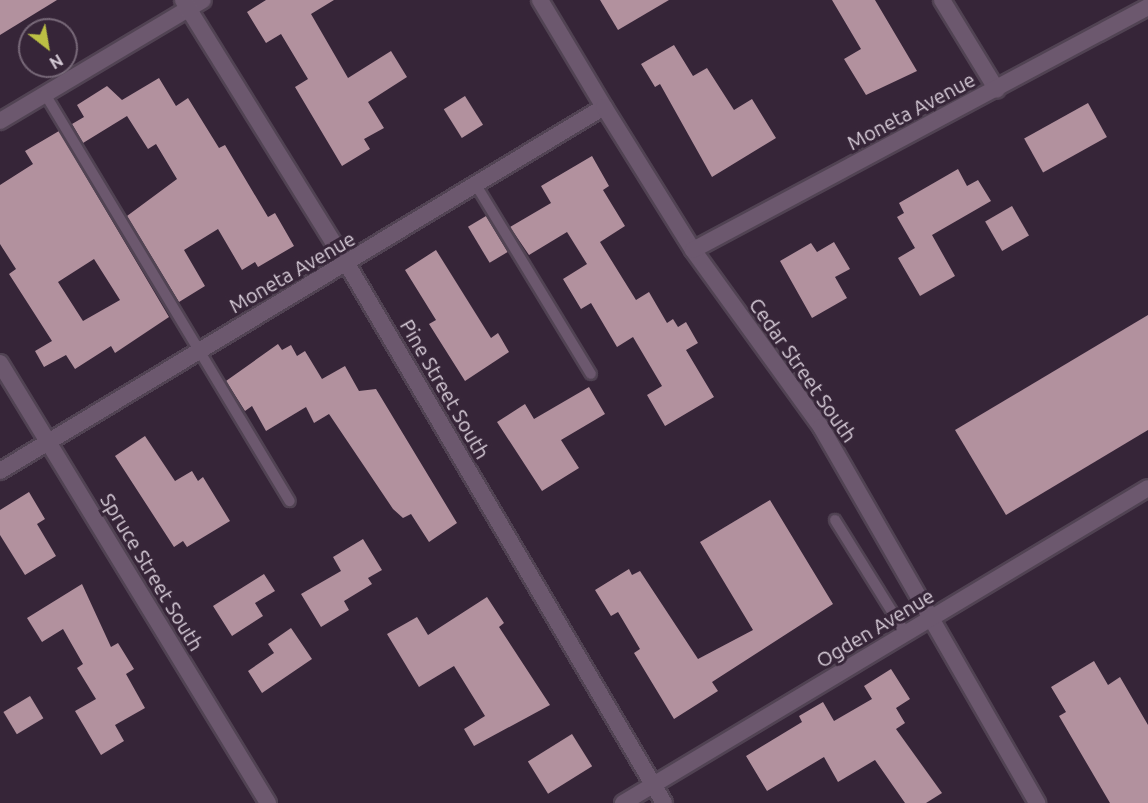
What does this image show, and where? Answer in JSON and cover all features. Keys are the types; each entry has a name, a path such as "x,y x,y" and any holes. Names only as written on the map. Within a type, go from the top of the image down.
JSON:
{"street":[{"name":"Cedar Street South","path":"540,0 693,250 821,427 929,620 1037,803"},
{"path":"942,0 997,90"},
{"path":"0,121 191,3"},
{"name":"Pine Street South","path":"191,3 664,803"},
{"name":"Moneta Avenue","path":"693,250 1148,8"},
{"name":"Moneta Avenue","path":"0,471 347,264 604,107"},
{"name":"Spruce Street South","path":"0,363 268,803"},
{"name":"Ogden Avenue","path":"623,803 1148,488"}],"lane":[{"path":"45,94 290,501"},
{"path":"477,185 591,374"},
{"path":"835,520 906,634"}],"building":[{"path":"0,0 57,0 28,18 18,18 18,24 0,35"},
{"path":"266,0 334,0 311,14 348,78 391,51 407,77 368,102 384,128 364,139 370,149 342,166 295,87 308,79 281,34 266,43 247,12"},
{"path":"600,0 669,0 618,30"},
{"path":"832,0 875,0 917,71 866,95 844,59 861,49"},
{"path":"674,45 693,76 707,68 734,110 752,99 776,138 712,177 660,84 655,87 641,64"},
{"path":"159,78 176,106 188,98 219,148 225,145 268,217 275,213 294,246 258,267 255,262 242,270 218,229 184,250 205,286 179,302 127,216 177,179 156,144 148,149 127,116 83,143 72,124 84,117 77,105 107,86 122,100"},
{"path":"465,96 483,125 462,138 444,109"},
{"path":"1088,103 1107,137 1043,173 1024,138"},
{"path":"59,131 169,317 115,353 111,346 75,369 66,355 44,367 35,351 52,341 9,274 16,269 0,244 0,185 33,164 25,151","holes":["94,259 120,300 83,321 58,282"]},
{"path":"592,156 609,186 603,190 625,226 600,242 636,300 649,292 667,323 673,319 678,327 686,322 698,343 686,350 714,397 665,426 647,395 662,386 633,337 617,347 591,303 581,309 563,279 587,264 567,232 529,255 510,227 551,203 541,186"},
{"path":"958,169 967,186 978,180 991,201 932,235 955,276 920,296 898,258 915,248 897,217 904,213 899,203"},
{"path":"1012,206 1029,235 1002,251 985,222"},
{"path":"486,216 508,252 490,263 468,227"},
{"path":"834,242 850,269 835,277 847,298 812,318 780,261 811,243 817,252"},
{"path":"436,250 491,338 498,333 509,352 465,381 429,324 436,320 405,270"},
{"path":"1148,315 1148,430 1006,515 955,430"},
{"path":"278,344 282,350 291,345 297,356 305,351 322,379 345,366 359,391 376,389 457,523 429,542 411,514 403,518 393,509 329,414 314,423 306,407 266,431 252,406 245,411 226,381"},
{"path":"589,387 605,414 561,440 579,468 542,491 497,422 525,404 534,419"},
{"path":"145,436 175,481 192,471 198,481 203,477 230,521 187,547 183,541 174,547 115,456"},
{"path":"29,492 45,519 37,524 56,556 25,575 0,535 0,510"},
{"path":"770,500 833,604 712,682 718,691 674,719 634,653 640,649 618,612 611,616 595,590 629,569 632,575 640,571 698,659 753,630 700,542"},
{"path":"363,539 382,570 368,578 372,584 344,601 349,610 321,627 301,594 341,571 333,557"},
{"path":"264,574 275,591 255,603 263,616 232,636 213,606"},
{"path":"82,584 111,647 118,643 134,669 126,674 145,708 115,725 124,741 101,755 75,711 96,699 77,668 83,664 63,629 42,642 27,618"},
{"path":"487,597 504,623 499,627 550,705 474,746 464,729 485,716 454,666 419,687 387,634 417,617 428,635"},
{"path":"291,628 312,659 262,693 248,671 274,653 268,644"},
{"path":"1094,661 1108,685 1120,677 1148,725 1148,803 1110,803 1059,716 1066,712 1051,687"},
{"path":"891,669 910,699 896,708 905,723 896,729 942,793 926,803 905,803 875,760 838,782 824,757 767,791 746,756 802,722 799,716 823,702 834,721 872,699 864,686"},
{"path":"30,696 43,718 17,734 3,712"},
{"path":"572,734 592,766 548,794 528,762"}]}
